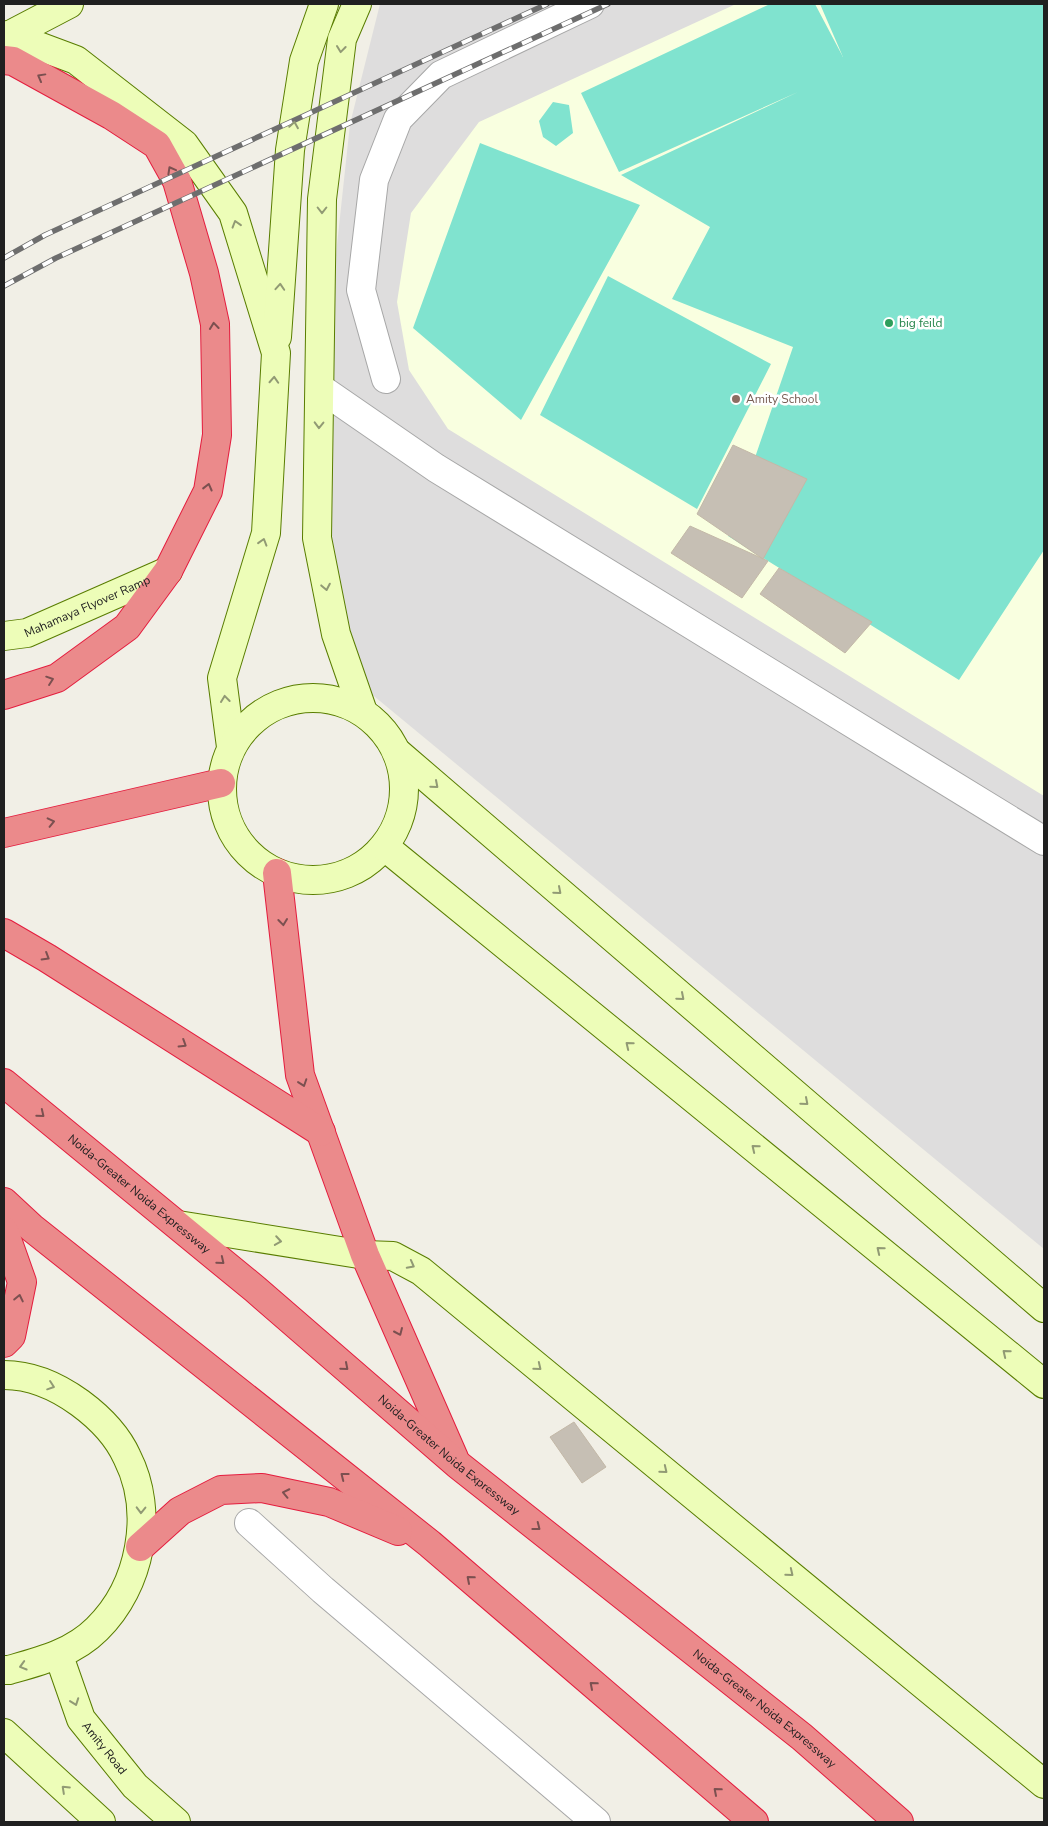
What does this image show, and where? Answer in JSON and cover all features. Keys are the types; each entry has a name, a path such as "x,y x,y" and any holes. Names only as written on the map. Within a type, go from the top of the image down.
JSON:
{"highway":[{"path":"4,695 57,678 128,627 168,571 208,491 217,435 215,324 204,273 177,181 157,145 111,115 13,61 6,44"},
{"path":"4,833 221,783"},
{"path":"277,873 300,1075 365,1255 457,1464"},
{"path":"4,933 47,958 321,1132"},
{"name":"Noida-Greater Noida Expressway","path":"4,1083 263,1296 457,1464 802,1737 899,1822"},
{"path":"4,1202 39,1234 430,1544 754,1822"},
{"path":"4,1230 22,1282 11,1336 4,1343"},
{"path":"140,1547 180,1511 221,1490 262,1488 329,1502 430,1544"}],"street":[{"path":"6,44 69,4"},
{"path":"231,747 222,678 266,533 290,150 304,61 324,4"},
{"path":"357,4 342,39 322,198 317,538 336,634 363,712"},
{"path":"386,379 361,290 374,180 398,119 441,75 590,4"},
{"path":"6,44 76,60 184,144 233,213 276,353"},
{"path":"320,388 436,468 1044,841"},
{"name":"Mahamaya Flyover Ramp","path":"4,636 27,633 168,571"},
{"path":"398,753 405,794 400,821 385,846 374,858 349,873 307,881 277,873 244,850 227,822 221,783 231,747 252,720 294,699 319,698 363,712 382,728 398,753 1044,1308"},
{"path":"385,846 1044,1384"},
{"path":"178,1225 365,1255 393,1256 421,1271 1044,1784"},
{"path":"4,1375 19,1375 63,1390 100,1418 128,1456 141,1501 140,1547 126,1591 97,1629 59,1656 4,1670"},
{"path":"249,1522 323,1590 596,1822"},
{"name":"Amity Road","path":"59,1656 82,1719 135,1786 176,1822"},
{"path":"4,1732 101,1822"}],"shaded area":[{"path":"380,4 1044,4 1044,1249 329,659 330,310 350,124"},
{"name":"Amity School","path":"736,4 1044,4 1044,796 448,429 409,370 397,302 411,213 479,122"},
{"name":"big feild","path":"770,4 815,4 843,57 820,4 1044,4 1044,550 959,680 728,536 793,347 672,299 710,227 621,175 798,92 619,172 581,93"},
{"path":"553,102 569,105 573,133 556,146 543,137 539,121"},
{"path":"480,143 640,205 521,420 413,328"},
{"path":"608,276 771,364 697,509 540,415"}],"building":[{"path":"733,445 807,479 763,559 697,514"},
{"path":"690,526 768,561 742,598 671,553"},
{"path":"779,568 872,622 845,653 760,594"},
{"path":"574,1422 606,1467 582,1483 550,1437"}],"railway":[{"path":"4,258 45,235 547,4"},
{"path":"4,286 56,258 608,4"}],"place":[{"name":"big feild","path":"889,323"},
{"name":"Amity School","path":"736,399"}]}
